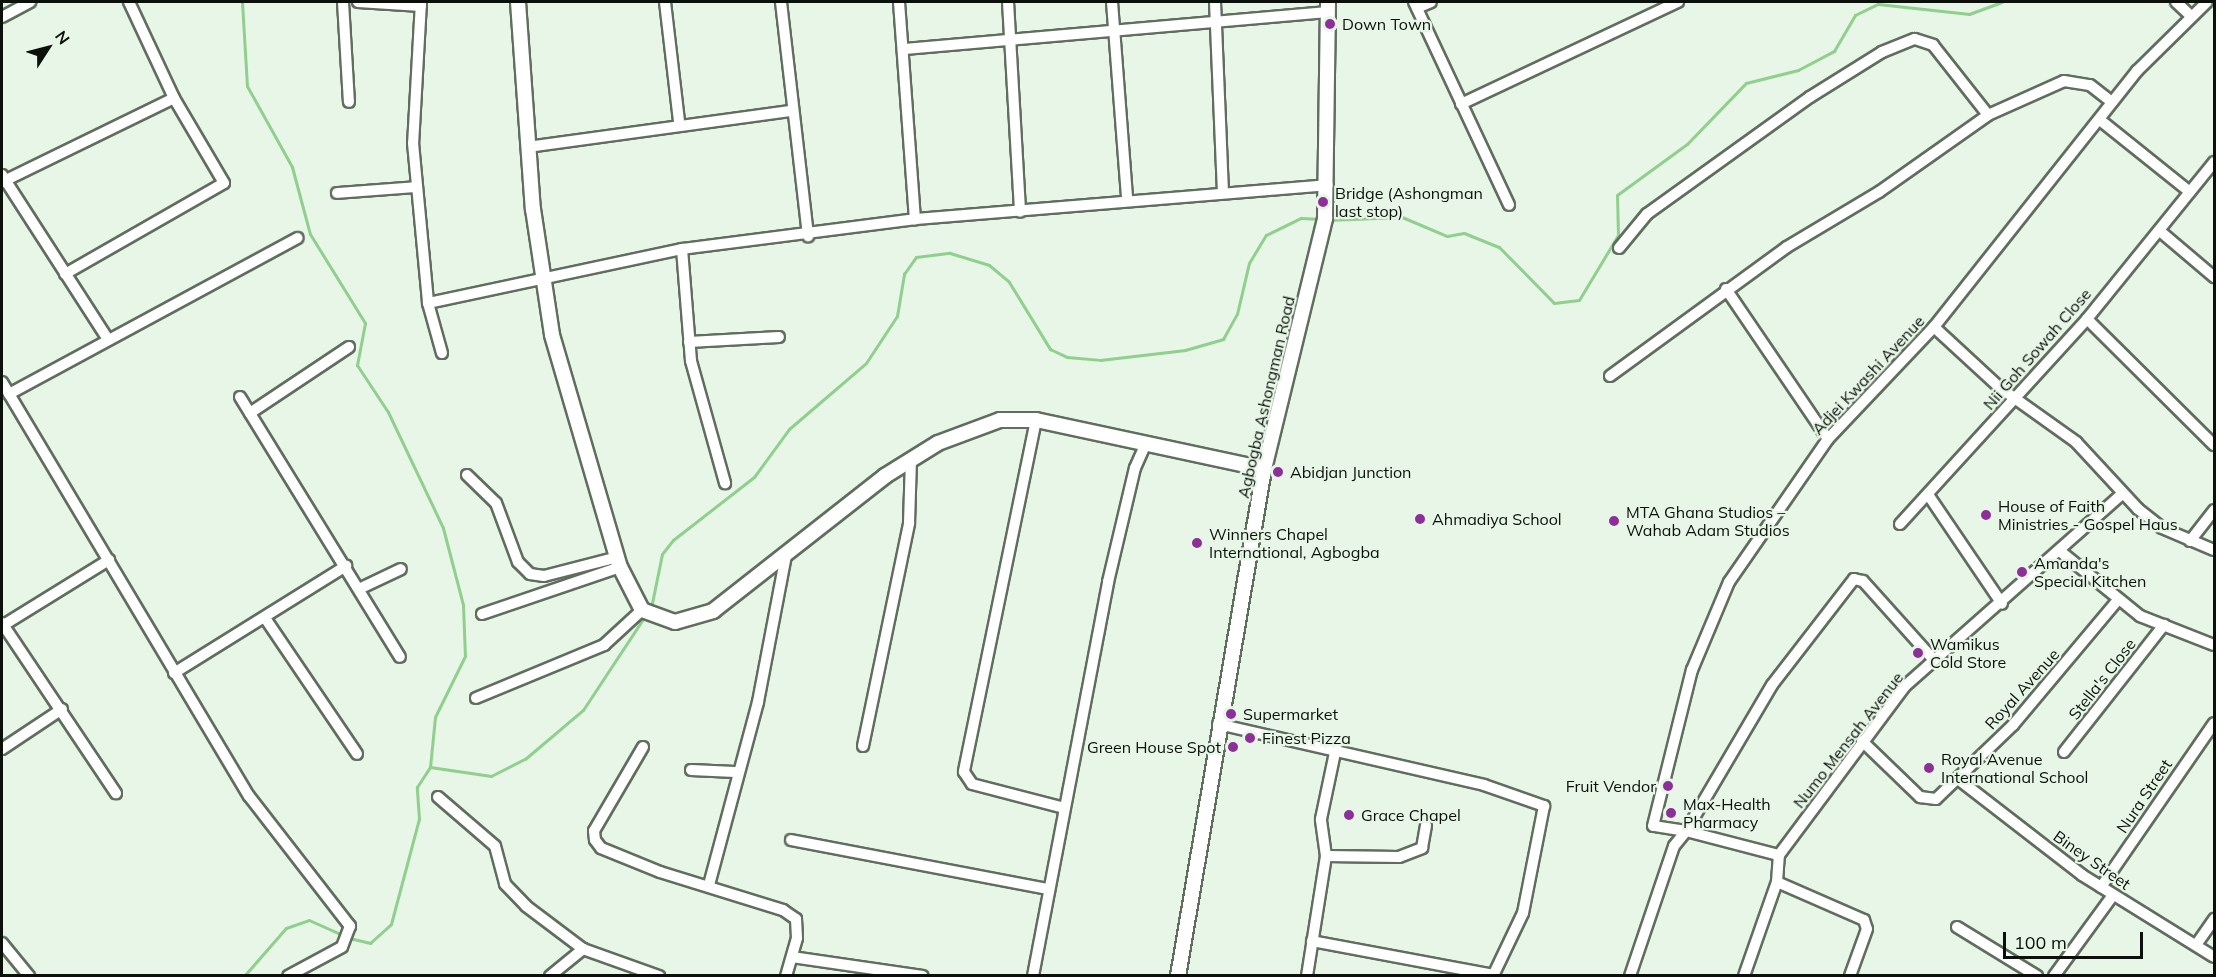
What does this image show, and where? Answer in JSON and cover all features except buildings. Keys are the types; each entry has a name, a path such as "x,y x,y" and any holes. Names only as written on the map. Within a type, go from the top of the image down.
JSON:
{"street":[{"path":"2,17 30,2"},
{"path":"65,274 222,186 224,178 174,98 129,2"},
{"path":"343,2 349,102"},
{"path":"358,2 421,4 413,116 417,187 428,303 442,353"},
{"path":"518,2 527,147 542,278 561,376 619,562 642,610 667,622 704,615 735,599 843,505 911,459 973,427 1036,420 1264,470"},
{"path":"665,2 679,122"},
{"path":"781,2 791,111 808,236"},
{"path":"899,2 915,219"},
{"path":"1008,2 1008,40 1020,212"},
{"path":"1112,2 1116,27 1127,199"},
{"path":"1215,2 1223,191"},
{"path":"1431,2 1416,5 1509,205"},
{"path":"1461,104 1678,2"},
{"path":"2176,2 2191,16"},
{"name":"Adjei Kwashi Avenue","path":"1686,831 1653,826 1676,725 1710,622 1730,582 1828,439 1934,327 2112,102 2191,16 2207,2"},
{"path":"904,49 1328,7"},
{"name":"Agbogba Ashongman Road","path":"1178,975 1218,724 1264,470 1317,255 1328,185 1328,7"},
{"path":"1619,248 1647,214 1810,97 1882,52 1915,39 1933,45 1988,116"},
{"path":"1610,376 1726,290 1988,116 2064,81 2090,85 2112,102"},
{"path":"107,338 3,179 174,98"},
{"path":"527,147 679,122 791,111"},
{"path":"2100,120 2190,192"},
{"name":"Nii Goh Sowah Close","path":"1900,525 1929,496 2014,396 2087,319 2123,269 2161,232 2214,162"},
{"path":"428,303 682,249 808,236 915,219 1020,212 1127,199 1223,191 1328,185"},
{"path":"337,193 417,187"},
{"path":"2161,232 2214,277"},
{"path":"9,394 107,338 298,238"},
{"path":"682,249 689,342 725,483"},
{"path":"1726,290 1828,439"},
{"path":"2087,319 2214,445"},
{"path":"1934,327 2014,396 2076,442 2122,494 2162,528 2214,550"},
{"path":"689,342 779,338"},
{"path":"250,413 349,347"},
{"path":"2,382 174,673 267,823 350,926 342,947 288,975"},
{"path":"240,397 361,588 400,657"},
{"path":"1036,420 964,772 972,784 1064,808"},
{"path":"1034,975 1047,889 1108,582 1135,468 1146,443"},
{"path":"863,746 909,523 911,459"},
{"path":"467,475 496,503 518,562 530,574 544,576 619,562"},
{"name":"Numo Mensah Avenue","path":"1779,855 1862,741 1933,659 2061,552 2122,494"},
{"path":"1929,496 2002,603"},
{"path":"2190,541 2214,510"},
{"path":"2061,552 2117,602 2163,625 2214,645"},
{"path":"709,885 735,772 772,644 786,555"},
{"path":"109,561 2,625 62,709 116,793"},
{"path":"482,614 619,562"},
{"path":"174,673 346,566"},
{"path":"361,588 401,569"},
{"path":"1630,975 1674,846 1686,831 1772,685 1847,584 1863,581 1933,659"},
{"name":"Royal Avenue","path":"1862,741 1920,797 1936,799 2020,718 2117,602"},
{"path":"476,698 604,645 642,610"},
{"path":"265,618 357,754"},
{"name":"Stella's Close","path":"2064,752 2163,625"},
{"path":"2,749 62,709"},
{"name":"Nura Street","path":"2101,887 2214,723"},
{"path":"1218,724 1336,748 1510,792 1544,806 1523,913 1493,975 1312,942"},
{"path":"644,747 594,831 595,840 600,848 660,872 783,909 796,919 792,957 786,975"},
{"path":"1307,975 1326,856 1320,819 1336,748"},
{"path":"691,770 735,772"},
{"name":"Biney Street","path":"1958,779 2101,887 2214,957"},
{"path":"438,797 495,846 511,892 583,949 659,975"},
{"path":"1326,856 1399,857 1422,848 1426,825"},
{"path":"1686,831 1779,855 1777,882 1744,975"},
{"path":"791,840 1047,889"},
{"path":"1777,882 1864,920 1867,928 1850,975"},
{"path":"2054,975 2113,895"},
{"path":"2196,945 2214,919"},
{"path":"1957,927 2037,975"},
{"path":"2,943 29,975"},
{"path":"550,975 583,949"},
{"path":"792,957 923,975"}],"waterway":[{"path":"242,2 247,86 292,167 310,234 365,323 357,365 388,412 443,528 463,605 465,656 435,717 430,767"},
{"path":"1327,220 1402,217 1447,236 1464,233 1499,247 1554,303 1579,300 1618,235 1617,195 1687,144 1746,83 1798,70 1834,51 1855,15 1878,4 1969,14 2002,2"},
{"path":"651,608 662,554 673,540 754,477 789,429 866,363 897,316 904,274 916,257 950,253 989,265 1009,282 1050,349 1067,357 1100,360 1185,350 1223,339 1237,314 1249,263 1266,235 1301,218 1321,219"},
{"path":"349,938 370,943 391,924 419,819 417,787 430,767 491,776 525,759 583,710 645,616"},
{"path":"244,976 286,928 309,920 343,935"}],"place":[{"name":"Down Town","path":"1330,24"},
{"name":"Bridge (Ashongman last stop)","path":"1323,202"},
{"name":"Abidjan Junction","path":"1278,472"},
{"name":"House of Faith Ministries - Gospel Haus","path":"1986,515"},
{"name":"Ahmadiya School","path":"1420,519"},
{"name":"MTA Ghana Studios – Wahab Adam Studios","path":"1614,521"},
{"name":"Winners Chapel International, Agbogba","path":"1197,543"},
{"name":"Amanda's Special Kitchen","path":"2022,572"},
{"name":"Wamikus Cold Store","path":"1918,653"},
{"name":"Supermarket","path":"1231,714"},
{"name":"Finest Pizza","path":"1250,738"},
{"name":"Green House Spot","path":"1233,747"},
{"name":"Royal Avenue International School","path":"1929,768"},
{"name":"Fruit Vendor","path":"1668,786"},
{"name":"Max-Health Pharmacy","path":"1671,813"},
{"name":"Grace Chapel","path":"1349,815"}]}
